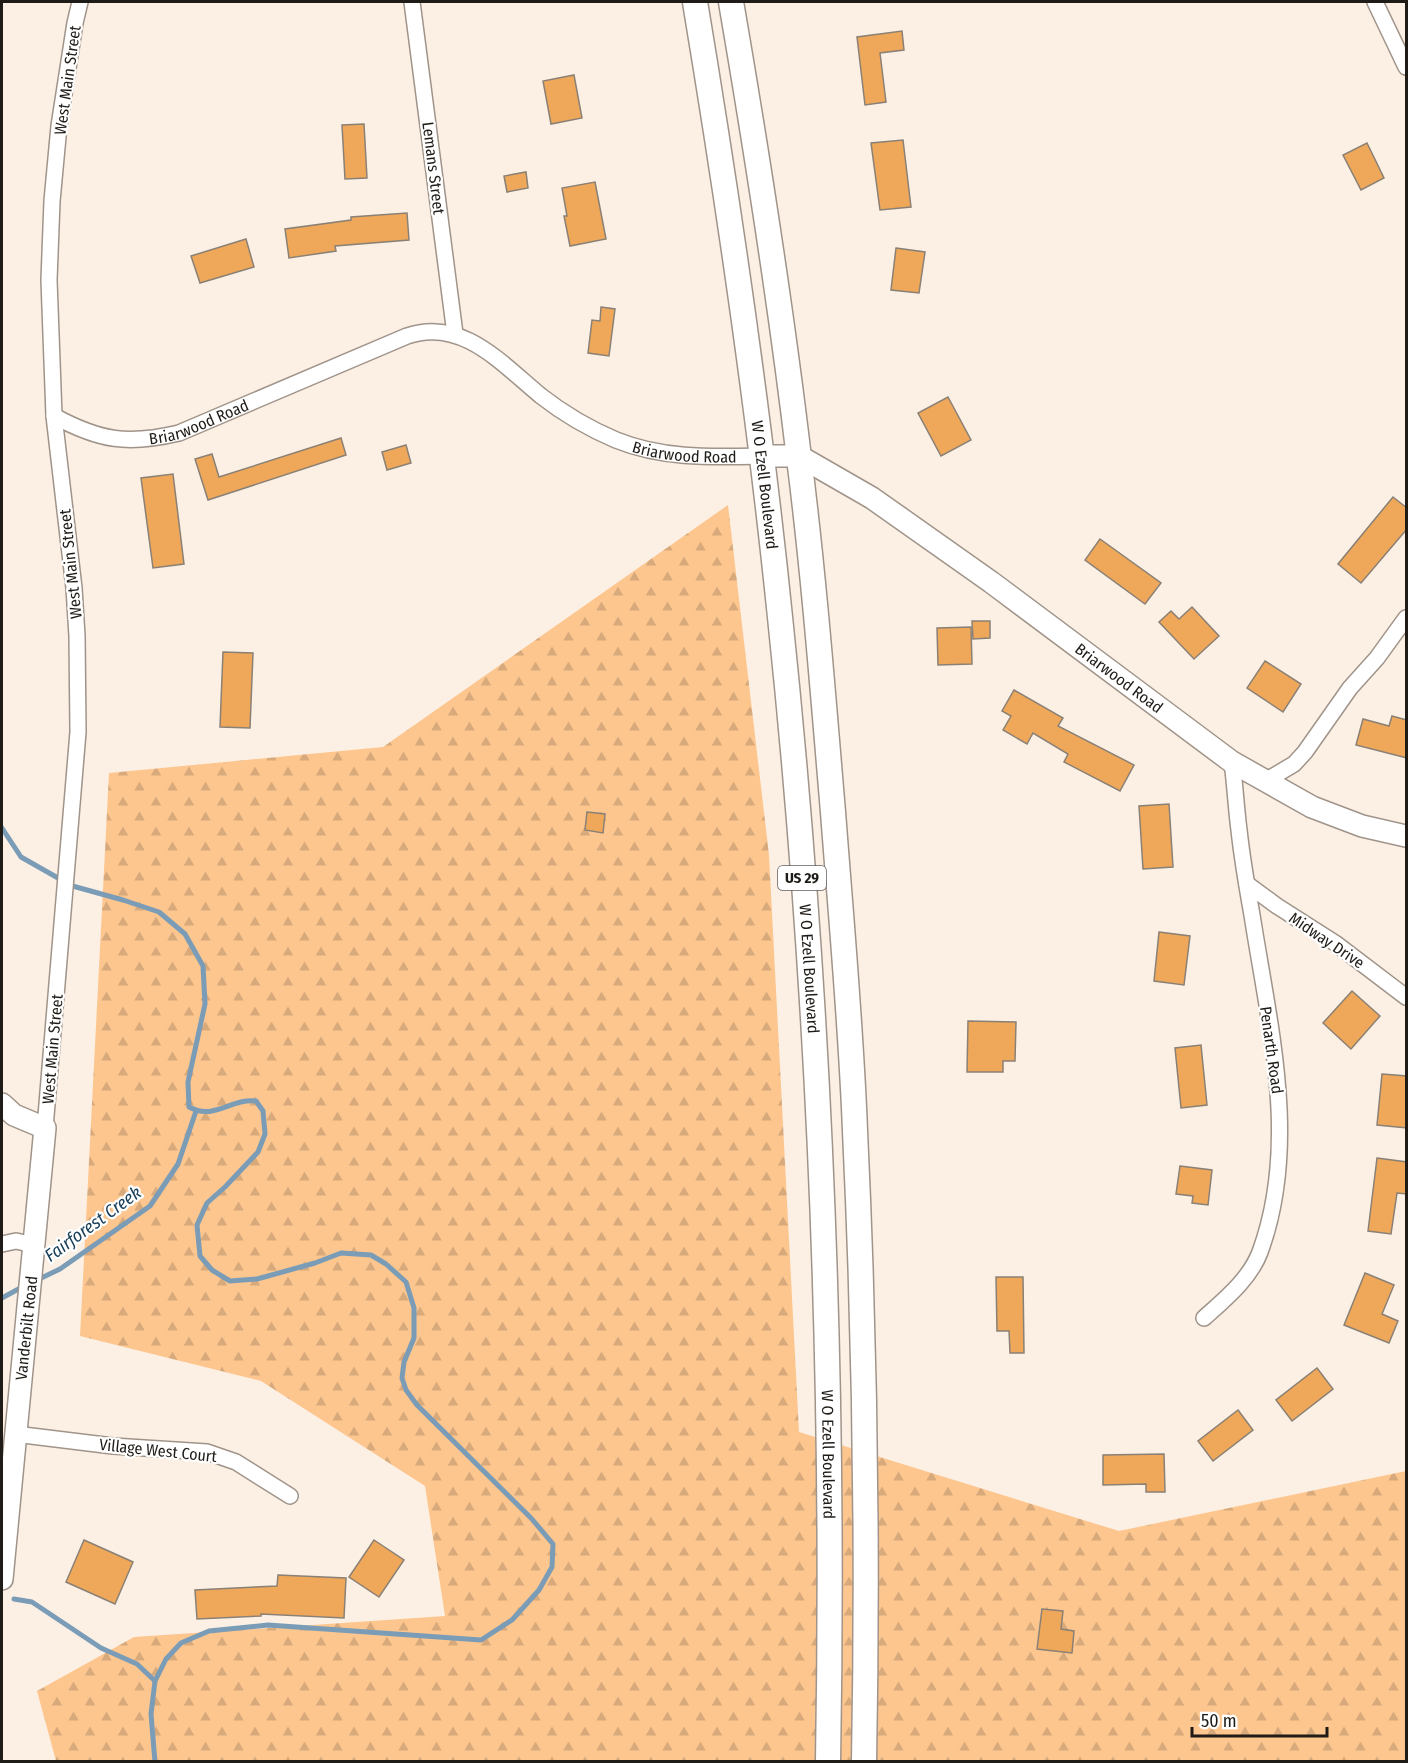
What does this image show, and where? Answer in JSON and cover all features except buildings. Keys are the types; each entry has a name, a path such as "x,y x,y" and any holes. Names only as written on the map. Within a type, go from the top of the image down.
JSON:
{"main road":[{"name":"W O Ezell Boulevard","path":"695,2 724,173 761,456 780,615 797,803 821,1173 827,1362 828,1761"},
{"name":"US 29","path":"731,2 759,168 799,456 826,714 855,1130 864,1396 864,1761"},
{"path":"797,803 831,794"},
{"path":"829,1531 865,1530"}],"street":[{"name":"West Main Street","path":"45,1128 78,732 74,588 54,416 49,280 52,201 59,126 80,2"},
{"name":"Lemans Street","path":"412,2 455,334"},
{"path":"1375,2 1405,60"},
{"name":"Briarwood Road","path":"54,416 100,437 127,441 153,440 188,430 413,334 431,330 455,334 505,364 565,413 617,440 642,449 696,457 799,456 872,498 991,582 1232,762 1312,807 1362,826 1407,836"},
{"path":"1267,780 1294,764 1305,752 1350,688 1377,658 1407,618"},
{"name":"Penarth Road","path":"1204,1318 1248,1274 1259,1254 1270,1215 1278,1172 1279,1104 1276,1070 1247,884 1232,762"},
{"name":"Midway Drive","path":"1247,884 1335,943 1407,997"},
{"path":"2,1104 14,1115 45,1128"},
{"name":"Vanderbilt Road","path":"2,1579 45,1128"},
{"path":"2,1244 15,1241 34,1247"},
{"name":"Village West Court","path":"15,1434 113,1446 207,1452 236,1462 290,1496"}],"green space":[{"path":"728,505 769,855 799,1432 1119,1531 1406,1471 1406,1761 56,1761 37,1691 134,1637 445,1616 425,1486 261,1381 80,1336 109,773 383,747"}],"waterway":[{"name":"Fairforest Creek","path":"2,828 21,857 58,878"},
{"path":"69,885 159,912 185,934 203,966 205,1004 188,1082 189,1107 207,1112 238,1103 256,1101 263,1111 265,1134 258,1152 207,1203 197,1225 200,1256 212,1270 230,1281 257,1279 315,1263 341,1253 371,1255 386,1264 406,1282 414,1308 414,1338 404,1362 402,1378 406,1390 417,1405 531,1518 553,1544 552,1567 539,1590 512,1620 481,1640 268,1625 209,1631 181,1643 166,1659 155,1681 151,1714 155,1762"},
{"name":"Fairforest Creek","path":"35,1281 60,1269 150,1206 178,1164 196,1111"},
{"name":"Fairforest Creek","path":"2,1298 24,1286"},
{"path":"14,1599 32,1602 101,1648 137,1664 155,1681"}]}
